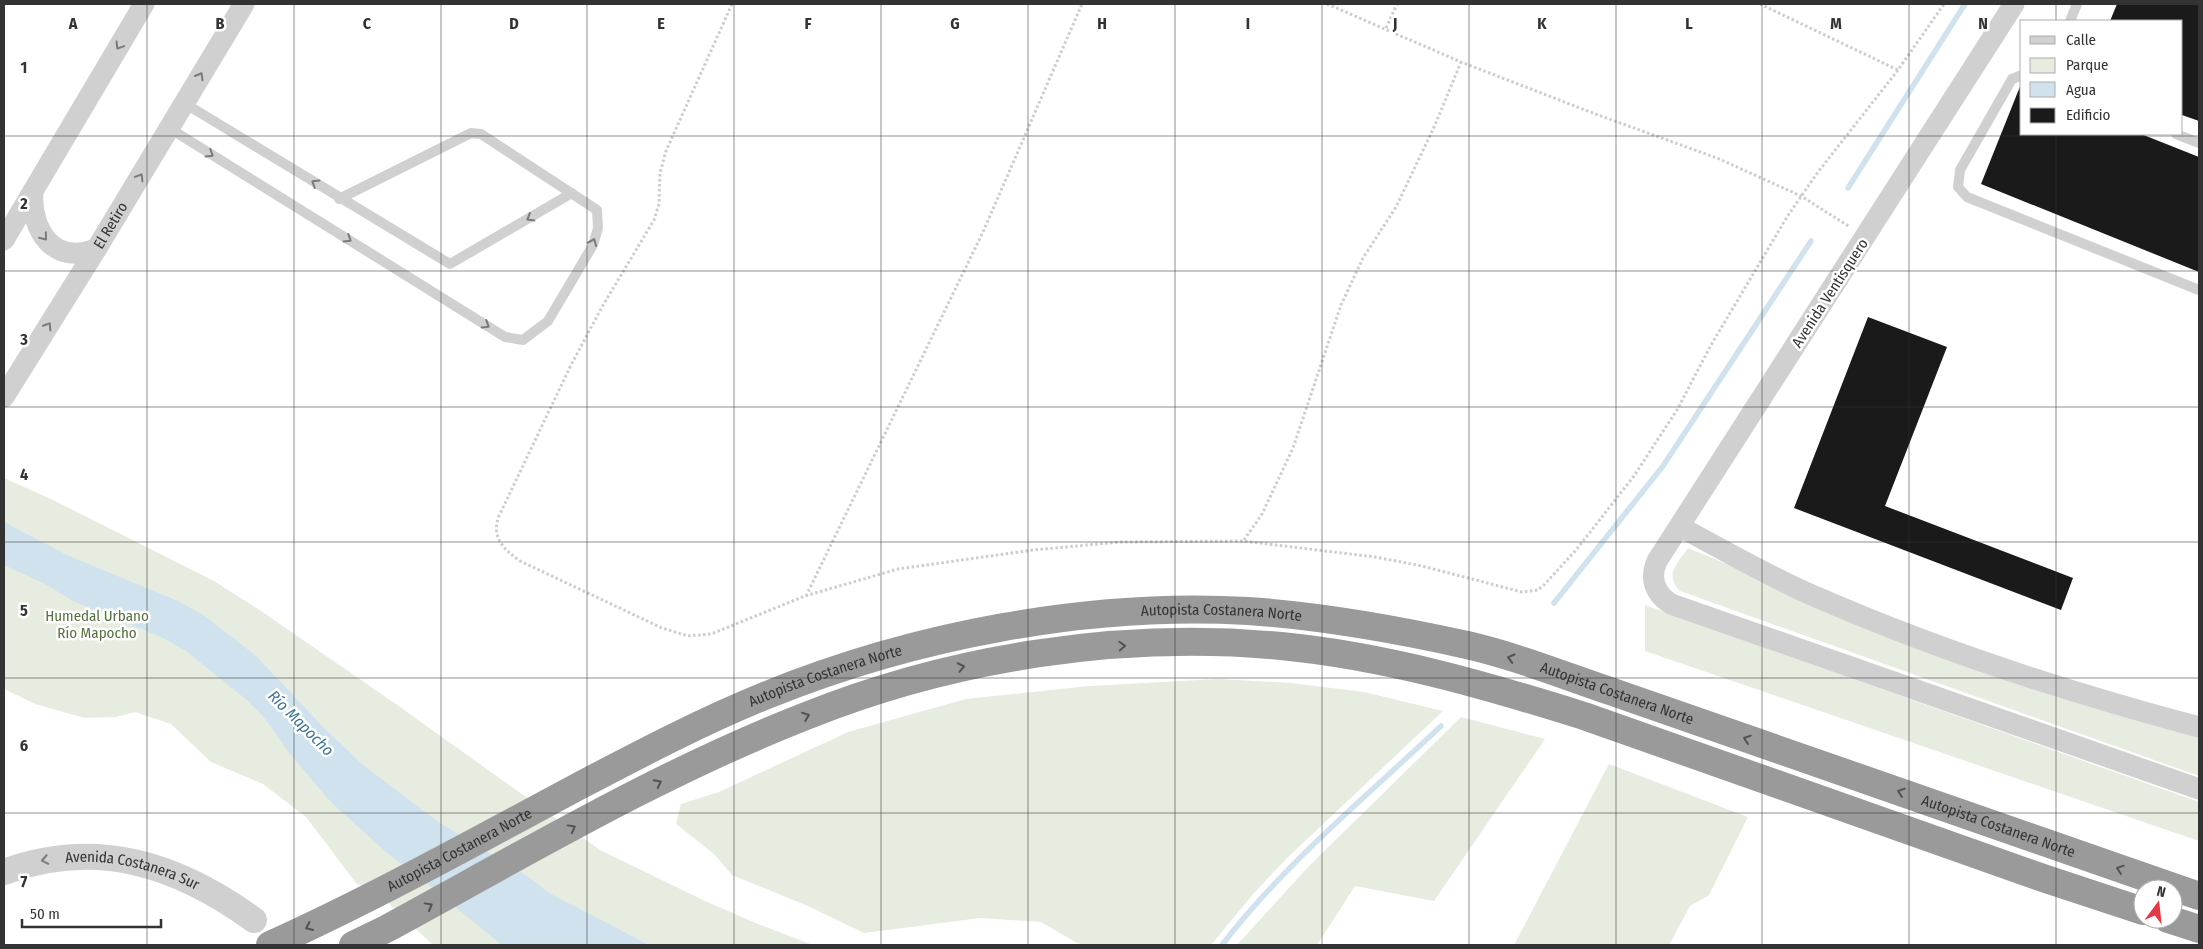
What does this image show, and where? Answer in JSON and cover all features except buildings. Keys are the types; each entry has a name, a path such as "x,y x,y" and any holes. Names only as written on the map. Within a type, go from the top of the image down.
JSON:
{"highway":[{"name":"Autopista Costanera Norte","path":"270,945 348,908 676,736 766,695 858,662 907,648 985,630 1076,618 1156,611 1249,612 1341,621 1470,646 1532,664 2199,896"},
{"name":"Autopista Costanera Norte","path":"353,945 615,805 713,756 792,721 857,697 944,671 1022,656 1109,646 1195,642 1280,646 1383,660 1512,693 1584,716 2043,878 2133,908"},
{"path":"2183,924 2199,929"}],"street":[{"path":"4,240 144,4"},
{"name":"El Retiro","path":"215,50 224,22 226,4"},
{"name":"El Retiro","path":"4,397 10,375 97,248 244,4"},
{"name":"Avenida Ventisquero","path":"2014,4 1657,561 1653,575 1654,584 1663,599 1672,604 2199,789"},
{"path":"33,191 32,205 34,218 38,228 49,243 64,252 73,254 81,254 97,248"},
{"path":"1680,527 1763,572 1812,595 1975,659 2115,705 2199,727"},
{"name":"Avenida Costanera Sur","path":"4,872 35,862 75,856 136,861 161,869 210,890 254,920"}],"lane":[{"path":"2070,20 2077,4"},
{"path":"2020,76 2012,79 1978,137 1960,170 1958,187 1967,197 2199,290"},
{"path":"184,103 339,199 450,264 572,193"},
{"path":"169,128 505,337 523,340 548,321 593,245 598,228 597,210 481,134 471,132 339,199"},
{"path":"2179,135 2199,143"}],"path":[{"path":"732,4 666,151 660,173 659,204 654,220 602,307 570,367 499,516 496,529 503,548 520,561 674,633 688,636 711,634 805,596 898,569 1033,550 1120,542 1243,541 1375,557 1422,566 1522,592 1538,590 1576,550 1606,514 1656,444 1747,282 1801,196 1898,70 1944,4"},
{"path":"805,596 983,232 1082,4"},
{"path":"1327,4 1461,62 1598,115 1717,158 1801,196 1865,237"},
{"path":"1386,28 1397,4"},
{"path":"1760,4 1898,70"},
{"path":"1243,541 1262,514 1293,448 1341,305 1363,258 1400,198 1431,133 1461,62"}],"green space":[{"name":"Humedal Urbano Río Mapocho","path":"4,478 51,499 214,581 393,702 600,850 705,901 813,945 433,945 380,895 356,883 306,817 263,784 211,762 171,724 135,712 116,717 85,718 35,704 4,689"},
{"path":"1688,548 1962,661 2199,732 2199,776 1680,591 1675,585 1673,574 1676,564"},
{"path":"1645,605 2199,802 2199,841 1645,651"},
{"path":"1218,679 1291,683 1364,692 1443,711 1288,857 1253,894 1211,945 1087,945 1077,943 1041,922 980,918 864,933 808,906 732,875 714,854 676,824 681,804 719,792 848,732 966,699 1089,686"},
{"path":"1461,717 1545,739 1434,901 1355,886 1317,945 1237,945 1308,867"},
{"path":"1609,764 1748,817 1709,895 1690,906 1669,945 1514,945"}],"water":[{"name":"Río Mapocho","path":"4,522 69,556 178,601 202,614 255,655 324,728 363,765 437,821 530,878 549,893 649,945 502,945 388,854 330,801 290,754 263,716 248,701 186,651 161,637 73,601 45,584 4,565"}],"waterway":[{"path":"1848,188 1965,4"},
{"path":"1554,603 1663,466 1811,241"},
{"path":"1222,945 1272,886 1327,831 1441,726"}]}
